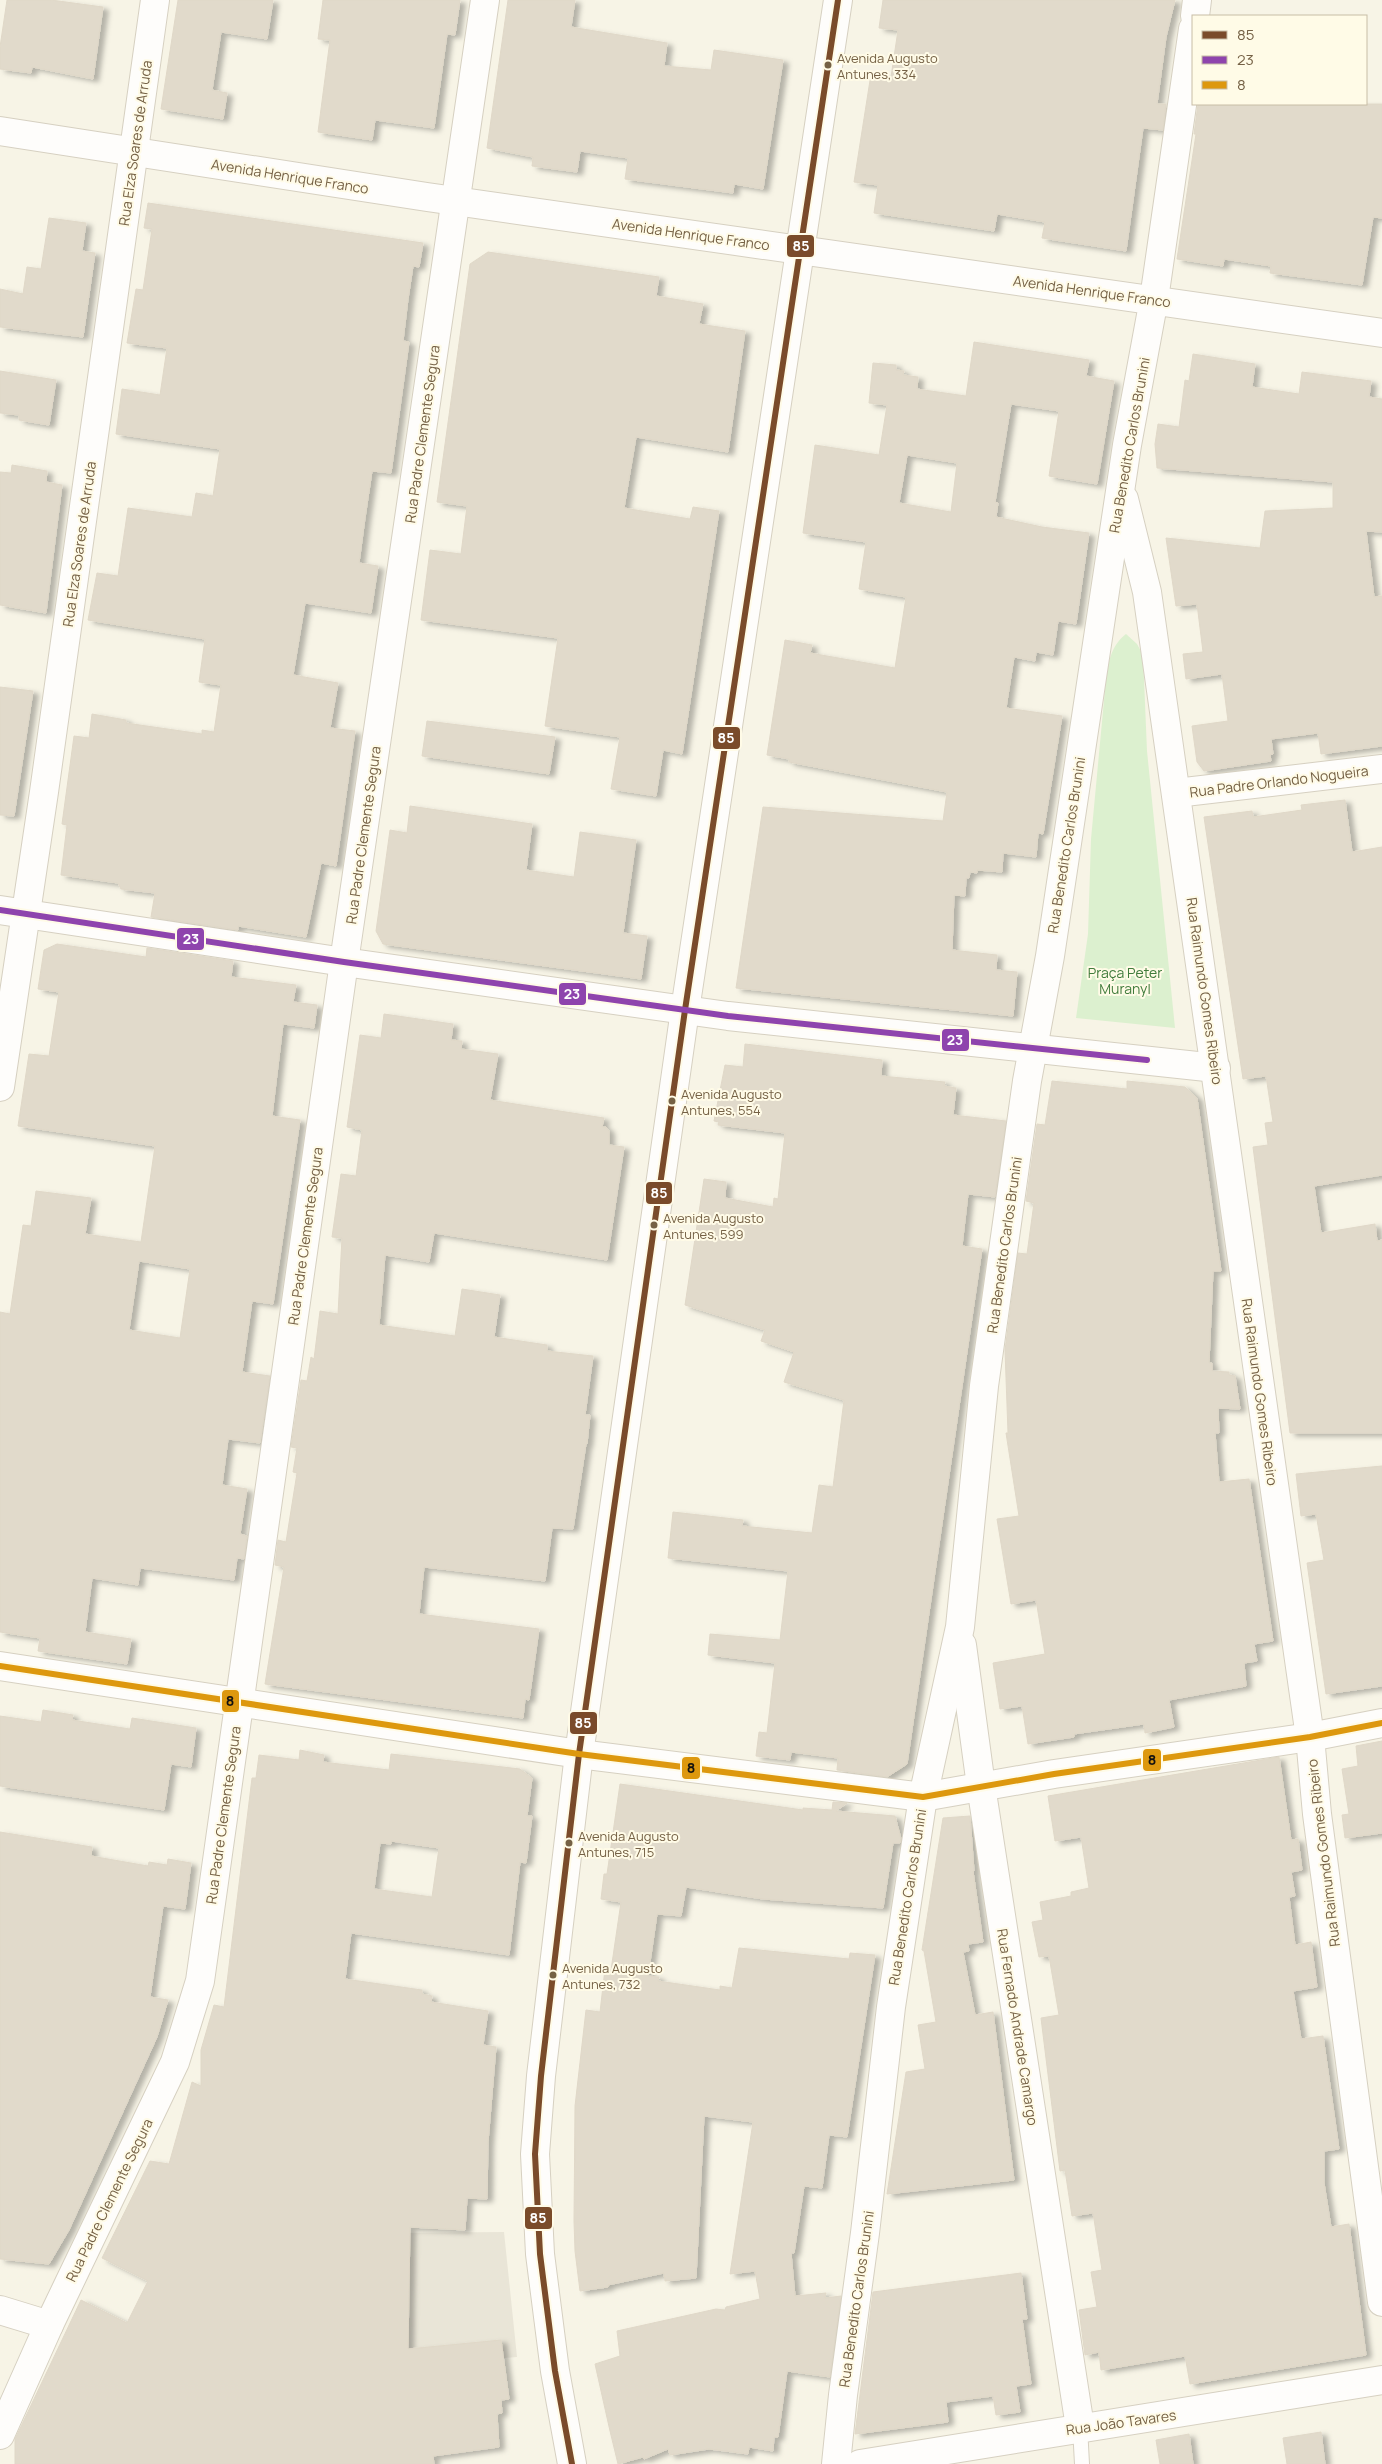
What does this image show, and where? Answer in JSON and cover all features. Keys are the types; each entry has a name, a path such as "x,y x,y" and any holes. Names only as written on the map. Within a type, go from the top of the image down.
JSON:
{"street":[{"name":"Rua Elza Soares de Arruda","path":"0,1087 13,912 44,792 156,0"},
{"name":"Rua Padre Clemente Segura","path":"0,2435 49,2325 178,2053 200,1981 344,962 485,0"},
{"path":"572,2464 555,2371 540,2254 535,2154 541,2076 579,1754 686,1010 838,0"},
{"path":"1195,15 1197,0"},
{"name":"Rua Benedito Carlos Brunini","path":"836,2464 842,2395 865,2233 891,2007 922,1797 960,1627 984,1386 1033,1048 1050,956 1120,485 1154,299 1192,36"},
{"name":"Avenida Henrique Franco","path":"0,132 456,201 1382,333"},
{"name":"Rua Raimundo Gomes Ribeiro","path":"1120,485 1147,592 1216,1068 1310,1737 1317,1814 1382,2302"},
{"name":"Rua Padre Orlando Nogueira","path":"1176,793 1382,769"},
{"path":"13,912 344,962 686,1010 1216,1068"},
{"name":"Rua Fernado Andrade Camargo","path":"960,1627 981,1786 1080,2427"},
{"path":"0,1666 579,1754 922,1797 981,1786 1310,1737 1382,1723"},
{"path":"0,2310 49,2325"},
{"name":"Rua João Tavares","path":"860,2464 1080,2427 1204,2410 1382,2380"}],"lane":[{"path":"1080,2427 1082,2464"}],"shaded area":[{"path":"504,2232 517,2357 242,2379 274,2234"}],"green space":[{"name":"Praça Peter Muranyl","path":"1126,634 1137,644 1143,655 1147,751 1175,1028 1076,1018 1088,934 1091,839 1106,679 1114,649"}],"building":[{"path":"7,0 51,0 103,7 93,79 32,67 31,73 0,69 0,47"},
{"path":"178,0 273,0 267,39 221,32 212,90 227,93 223,119 161,109"},
{"path":"323,0 460,0 455,35 447,34 434,128 375,120 372,140 318,132 330,40 318,39"},
{"path":"508,0 575,0 571,27 667,43 664,66 711,70 714,50 783,60 763,189 734,184 733,193 625,179 628,158 580,151 577,172 532,166 533,157 487,148"},
{"path":"883,0 1175,0 1166,37 1157,104 1166,104 1163,130 1143,128 1126,251 1042,238 1045,222 997,214 994,231 874,213 878,185 854,182 871,74 891,77 898,30 879,28"},
{"path":"1382,104 1382,218 1373,217 1362,285 1270,273 1271,266 1224,259 1223,266 1177,259 1196,134 1194,134 1198,105"},
{"path":"148,203 423,243 419,267 413,266 408,299 403,341 409,342 391,473 372,471 365,518 359,563 378,566 371,613 305,603 293,675 338,683 330,728 355,731 336,866 321,863 306,937 238,926 238,930 151,917 155,893 121,889 118,883 61,875 67,825 62,824 74,736 89,738 92,714 126,720 126,723 202,734 202,730 214,732 221,685 199,682 205,639 88,620 97,573 118,576 128,508 192,517 196,493 213,496 220,449 116,434 122,389 160,395 167,348 127,343 136,289 143,290 152,229 144,228"},
{"path":"49,218 86,223 82,251 95,253 83,337 0,327 0,289 23,294 27,267 41,269"},
{"path":"488,252 659,277 656,296 703,304 699,324 745,331 728,452 636,437 624,508 690,519 693,507 719,511 682,754 663,750 656,796 611,789 620,737 545,726 558,638 421,620 430,550 461,554 467,506 437,502 470,264"},
{"path":"974,342 1089,360 1086,376 1114,381 1097,484 1049,476 1059,411 1011,404 995,502 998,503 996,517 1042,527 1089,533 1076,624 1058,621 1053,655 1036,652 1035,661 1014,657 1006,708 1062,716 1043,834 1038,833 1036,857 1003,853 1002,872 977,870 977,873 970,872 969,878 966,878 965,896 954,895 952,950 997,955 996,970 1017,972 1013,1016 736,988 763,807 943,821 947,792 789,762 789,759 767,755 785,640 812,645 810,653 895,668 906,597 859,589 866,542 803,533 815,445 879,455 887,405 869,403 873,363 896,365 896,370 904,371 903,375 918,377 917,389 966,396","holes":["907,455 957,463 951,512 899,503"]},
{"path":"1193,354 1255,364 1252,387 1299,394 1302,372 1371,381 1369,397 1382,399 1382,532 1366,531 1374,597 1382,596 1382,746 1321,754 1318,733 1271,739 1273,754 1270,755 1271,761 1204,771 1197,762 1192,726 1228,721 1222,674 1186,679 1183,654 1203,652 1197,604 1176,606 1166,538 1260,548 1265,511 1333,508 1333,482 1157,468 1155,444 1158,424 1179,427 1185,380 1189,381"},
{"path":"0,371 56,380 49,425 19,420 19,415 0,413"},
{"path":"12,465 47,471 46,482 62,485 46,613 0,605 0,472 11,473"},
{"path":"0,687 33,691 14,816 0,815"},
{"path":"427,721 555,737 549,774 422,756"},
{"path":"1345,800 1352,852 1382,847 1382,1175 1314,1186 1321,1233 1375,1224 1377,1241 1382,1240 1382,1433 1290,1433 1253,1147 1268,1145 1265,1123 1273,1122 1266,1076 1243,1079 1204,817 1252,811 1253,817 1302,810 1301,805"},
{"path":"410,806 532,824 526,870 574,877 580,832 636,840 623,933 647,936 641,979 383,944 376,931 390,830 407,833"},
{"path":"57,944 146,957 147,948 233,961 231,977 296,985 293,1002 317,1005 314,1028 283,1024 272,1116 300,1120 273,1304 252,1301 242,1372 270,1376 260,1443 228,1439 222,1485 247,1489 240,1534 247,1536 244,1559 237,1558 234,1580 140,1568 138,1585 92,1578 85,1632 131,1639 127,1664 38,1651 40,1638 0,1632 0,1312 10,1314 23,1225 31,1226 36,1191 91,1198 85,1234 141,1242 155,1146 18,1126 29,1054 49,1056 59,992 38,989 44,950","holes":["139,1261 190,1269 180,1338 129,1330"]},
{"path":"384,1014 453,1024 451,1040 462,1041 461,1049 498,1054 490,1100 604,1118 602,1127 606,1127 609,1131 609,1145 624,1147 607,1260 434,1233 429,1262 385,1255 379,1325 455,1336 462,1289 500,1295 494,1337 547,1345 547,1351 593,1356 585,1415 590,1415 587,1444 573,1529 552,1528 545,1581 424,1567 419,1614 539,1629 529,1700 525,1699 523,1718 265,1684 284,1567 275,1565 278,1540 286,1542 297,1473 293,1472 297,1448 291,1447 301,1380 307,1381 311,1357 314,1359 320,1311 338,1314 342,1238 332,1237 341,1174 356,1176 362,1130 347,1127 360,1035 381,1038"},
{"path":"745,1044 882,1060 881,1076 945,1082 944,1086 956,1088 953,1115 1006,1121 995,1197 968,1194 962,1246 982,1249 907,1764 887,1777 837,1770 838,1758 791,1752 790,1760 756,1756 759,1732 767,1733 775,1663 708,1655 710,1634 780,1640 788,1571 668,1558 673,1512 743,1520 742,1526 812,1533 819,1485 833,1487 844,1400 784,1382 794,1352 761,1341 765,1330 685,1305 704,1179 726,1182 725,1198 773,1207 774,1198 778,1199 785,1133 718,1125 719,1122 714,1121 725,1065 743,1067"},
{"path":"1052,1081 1127,1089 1127,1081 1185,1087 1197,1098 1221,1271 1213,1271 1209,1363 1212,1363 1212,1371 1229,1372 1229,1375 1235,1376 1240,1409 1218,1408 1219,1433 1215,1433 1219,1482 1249,1479 1273,1641 1254,1644 1257,1661 1244,1663 1246,1686 1169,1700 1174,1727 1145,1733 1144,1724 1074,1734 1074,1737 1028,1744 1022,1706 1000,1709 993,1663 1045,1654 1036,1600 1011,1604 997,1519 1019,1516 1006,1433 1008,1433 1005,1350 1018,1253 1027,1254 1034,1203 1026,1201 1037,1124 1045,1125"},
{"path":"1382,1466 1382,1686 1326,1694 1307,1563 1324,1560 1316,1514 1301,1516 1296,1474"},
{"path":"43,1710 73,1715 72,1720 130,1729 132,1718 196,1728 191,1767 171,1764 164,1810 0,1786 0,1716 41,1722"},
{"path":"1382,1741 1382,1833 1345,1838 1342,1815 1349,1814 1342,1769 1358,1766 1356,1746"},
{"path":"300,1750 324,1755 323,1762 389,1770 391,1754 520,1769 532,1778 527,1816 532,1816 526,1863 520,1862 509,1955 351,1933 345,1979 422,1990 422,1994 432,1996 431,2002 488,2011 483,2045 496,2047 488,2142 487,2199 467,2198 465,2230 410,2227 408,2349 501,2340 509,2399 501,2400 502,2413 497,2414 499,2447 433,2456 434,2464 15,2464 15,2439 81,2300 127,2323 148,2281 102,2258 150,2161 169,2164 192,2082 201,2086 201,2050 214,2005 224,2007 252,1778 256,1778 259,1755 299,1760","holes":["391,1841 439,1848 432,1897 374,1889 380,1843 391,1844"]},
{"path":"1279,1757 1291,1840 1298,1839 1302,1870 1291,1872 1295,1896 1289,1897 1295,1945 1311,1942 1317,1987 1293,1991 1301,2039 1323,2036 1339,2149 1324,2151 1324,2183 1331,2227 1349,2224 1366,2355 1190,2384 1185,2356 1101,2370 1099,2352 1085,2355 1079,2310 1097,2307 1091,2272 1102,2270 1093,2213 1072,2216 1065,2170 1060,2171 1041,2018 1059,2015 1049,1956 1039,1957 1032,1922 1043,1920 1040,1902 1071,1896 1071,1892 1089,1888 1081,1837 1055,1841 1048,1796"},
{"path":"620,1784 803,1810 803,1808 832,1810 833,1802 847,1803 836,1811 895,1816 901,1839 900,1843 893,1843 883,1908 763,1899 686,1887 681,1916 657,1914 648,1976 659,1977 658,1981 720,1990 720,1986 732,1988 739,1948 849,1959 850,1953 875,1955 847,2137 829,2135 822,2188 804,2186 794,2253 791,2253 795,2296 826,2293 825,2298 841,2296 830,2377 787,2371 778,2437 774,2437 773,2451 749,2447 748,2454 709,2449 670,2455 668,2449 644,2459 643,2457 618,2464 610,2431 595,2364 620,2356 617,2331 716,2309 725,2310 726,2307 760,2299 755,2271 730,2274 753,2122 704,2116 696,2278 665,2281 664,2273 608,2285 608,2287 580,2291 575,2251 574,2221 575,2106 586,2010 600,2012 605,1969 611,1970 621,1902 601,1899 604,1874 607,1874"},
{"path":"970,1816 973,1871 983,1942 968,1944 969,1951 963,1952 975,2015 993,2012 1014,2180 887,2194 906,2072 925,2069 918,2025 936,2022 924,1951 922,1950 943,1818"},
{"path":"0,1832 92,1847 91,1856 148,1866 149,1862 167,1865 168,1859 191,1863 185,1909 163,1906 150,1997 168,2000 157,2037 69,2230 49,2264 0,2259"},
{"path":"1021,2273 1027,2319 1022,2319 1031,2384 1016,2386 1020,2412 996,2415 993,2396 946,2402 948,2422 855,2434 873,2292"},
{"path":"1321,2432 1325,2464 1287,2464 1283,2438"},
{"path":"1189,2434 1193,2464 1160,2464 1156,2440"}],"transit line":[{"name":"85","path":"572,2464 555,2371 540,2254 535,2154 541,2076 579,1754 685,1010 838,0"},
{"name":"23","path":"0,910 344,962 728,1016 1147,1060"},
{"name":"8","path":"0,1666 579,1754 923,1797 1054,1774 1310,1737 1382,1723"}],"place":[{"name":"Avenida Augusto Antunes, 334","path":"828,65"},
{"name":"Avenida Augusto Antunes, 554","path":"672,1101"},
{"name":"Avenida Augusto Antunes, 599","path":"654,1225"},
{"name":"Avenida Augusto Antunes, 715","path":"569,1843"},
{"name":"Avenida Augusto Antunes, 732","path":"553,1975"}]}
